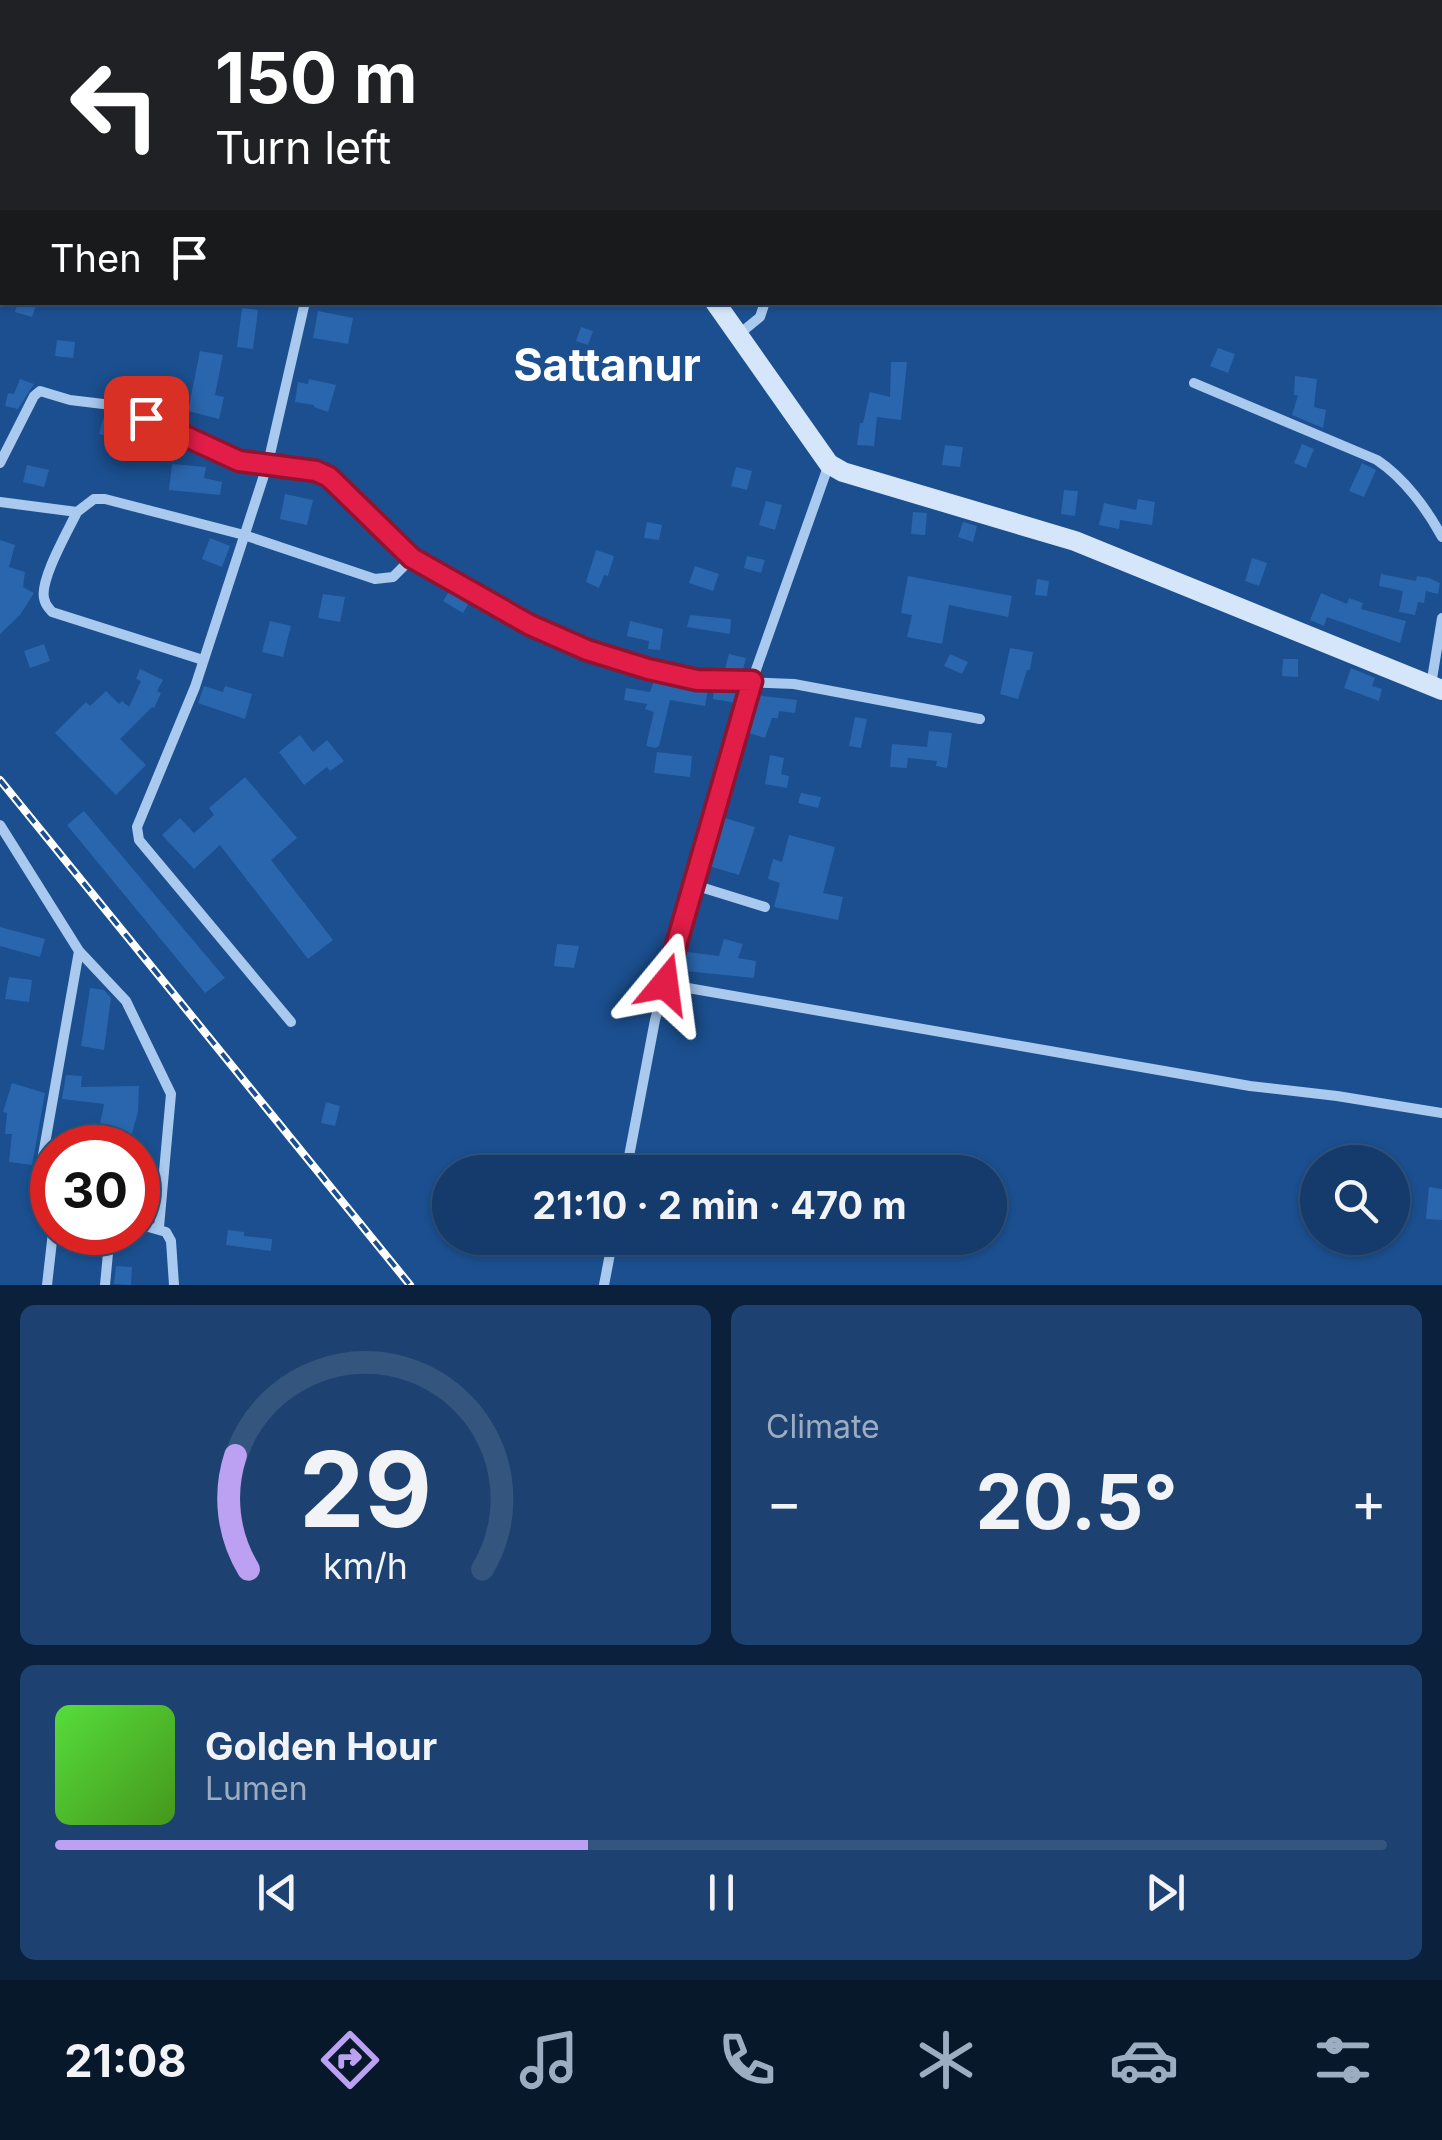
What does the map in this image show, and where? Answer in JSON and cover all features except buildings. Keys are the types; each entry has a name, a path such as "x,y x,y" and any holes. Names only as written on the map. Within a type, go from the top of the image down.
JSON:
{"street":[{"path":"291,1022 139,840 138,827 203,660 268,463 304,305"},
{"path":"717,305 829,464 843,472 1075,541 1436,688 1442,618"},
{"path":"738,335 752,326 763,305"},
{"path":"1194,382 1392,470 1442,537"},
{"path":"0,464 40,391 70,400 120,406 239,461 316,471 329,477 412,558 530,625 587,650 697,680 794,684 980,719"},
{"path":"629,1155 654,1020 752,681 829,464"},
{"path":"203,660 52,612 46,605 45,583 77,512 94,499 244,535 375,579 393,577 412,558"},
{"path":"0,502 77,512"},
{"path":"0,824 79,950 126,1000 171,1094 160,1216"},
{"path":"694,885 766,907"},
{"path":"48,1125 79,950"},
{"path":"665,984 1250,1086 1442,1114"},
{"path":"160,1228 170,1240 174,1285"},
{"path":"47,1285 50,1255"},
{"path":"105,1285 108,1255"},
{"path":"604,1285 610,1255"}],"railway":[{"path":"0,780 410,1285"}],"district":[{"name":"Sattanur","path":"607,365"}],"route":[{"path":"146,418 239,461 316,471 329,477 412,558 530,625 587,650 697,680 752,681 665,984"}]}
